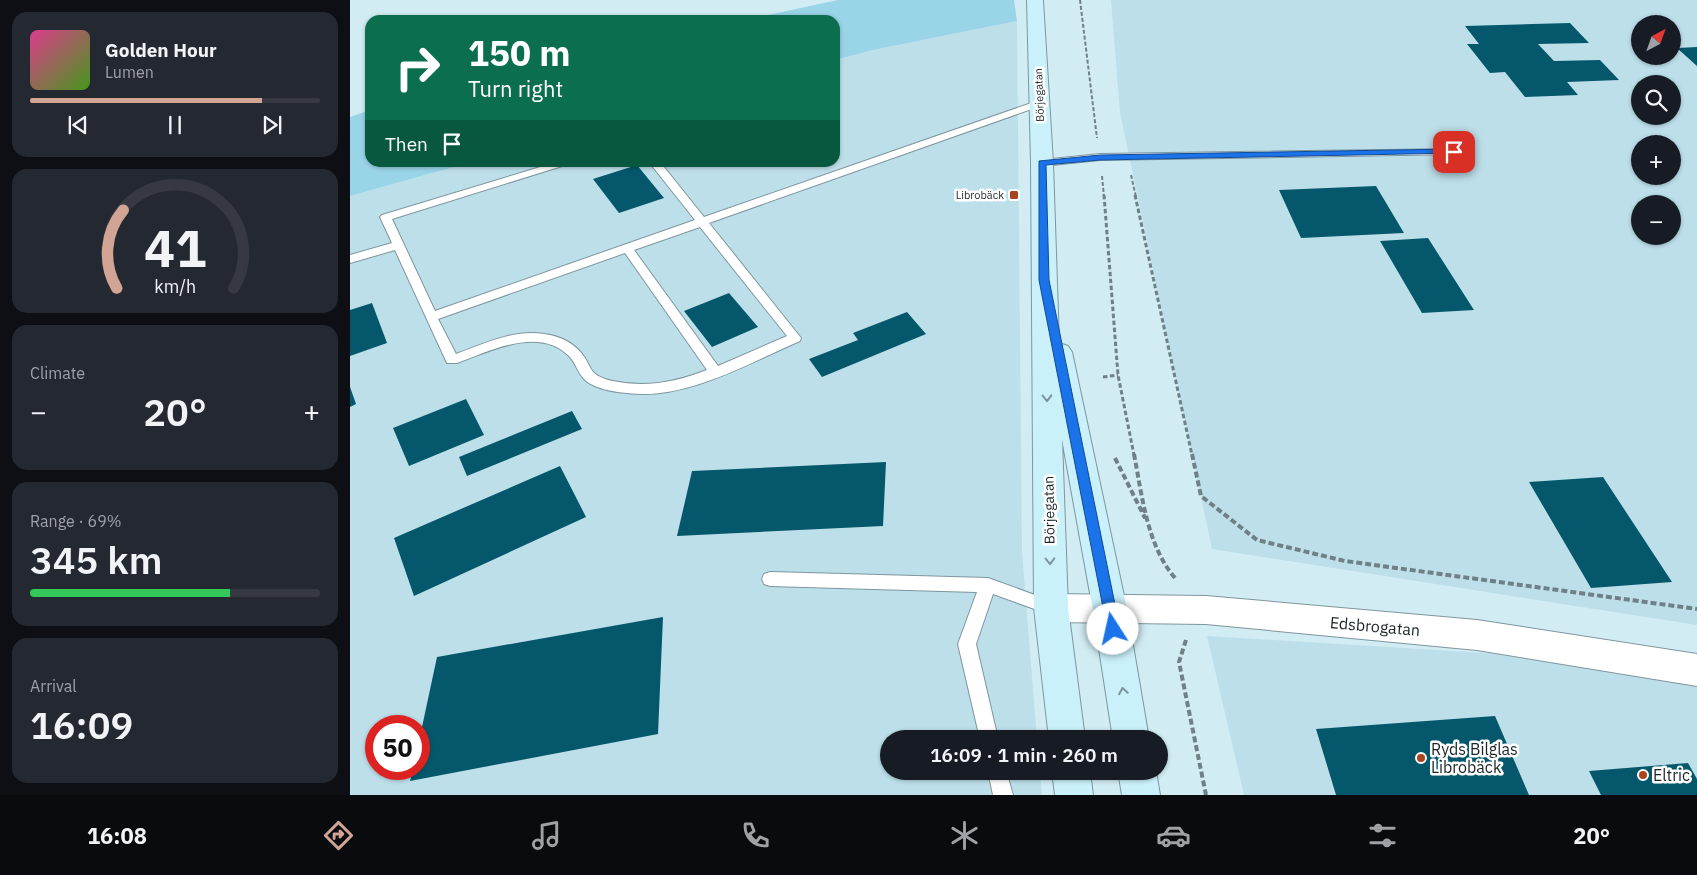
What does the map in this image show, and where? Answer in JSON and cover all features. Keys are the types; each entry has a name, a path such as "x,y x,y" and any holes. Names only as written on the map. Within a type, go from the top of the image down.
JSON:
{"main road":[{"name":"Börjegatan","path":"1035,0 1042,163 1052,608 1066,730"},
{"name":"Börjegatan","path":"1044,280 1110,610 1130,730"},
{"path":"1072,780 1074,795"},
{"path":"1138,780 1141,795"}],"street":[{"name":"Edsbrogatan","path":"1052,608 1206,610 1477,635 1697,670"}],"lane":[{"path":"432,317 1040,103"},
{"path":"1042,163 1100,157 1454,152"},
{"path":"553,167 386,217 452,360 522,338 542,337 567,346 579,359 589,376 601,383 621,388 643,390 665,388 696,380 795,338 658,167"},
{"path":"350,259 398,244"},
{"path":"628,249 715,372"},
{"path":"770,579 988,585 1052,608"},
{"path":"987,730 967,644 988,585"},
{"path":"999,780 1002,795"}],"path":[{"path":"1080,0 1106,212 1118,375 1148,523"},
{"path":"1127,157 1201,496 1257,540 1345,561 1697,609"},
{"path":"1103,377 1118,375"},
{"path":"1115,458 1148,523 1166,568 1206,610 1188,634 1178,662 1206,795"}],"shaded area":[{"path":"838,0 1014,0 1017,21 873,50 840,59 840,15 768,15"},
{"path":"1111,0 1697,0 1697,625 1212,549 1120,113"},
{"path":"1017,21 1022,552 1036,730 880,730 880,780 1041,780 1042,795 350,795 350,196 454,167 840,167 840,59 873,50"},
{"path":"365,112 365,167 454,167 350,196 350,117"},
{"path":"1207,636 1552,657 1697,686 1697,795 1244,795"}],"building":[{"path":"1570,23 1589,43 1538,44 1554,61 1600,60 1619,80 1567,82 1578,95 1525,97 1505,72 1490,73 1467,44 1479,44 1465,26"},
{"path":"1697,47 1697,66 1681,52 1681,48"},
{"path":"631,167 639,167 664,198 619,213 593,179"},
{"path":"1376,186 1404,233 1301,238 1279,190"},
{"path":"1428,238 1474,310 1422,313 1380,241"},
{"path":"729,293 758,327 712,347 684,311"},
{"path":"372,303 387,343 350,356 350,310"},
{"path":"907,312 926,334 822,377 809,359 858,340 853,333"},
{"path":"350,387 356,404 350,407"},
{"path":"466,399 484,435 409,466 393,428"},
{"path":"572,411 582,429 467,476 459,457"},
{"path":"886,462 883,526 677,536 692,471"},
{"path":"560,466 586,517 414,596 394,538"},
{"path":"1603,477 1672,582 1591,588 1529,482"},
{"path":"663,617 658,734 430,777 430,715 425,715 437,657"},
{"path":"1495,716 1529,795 1336,795 1316,729"},
{"name":"Eltric","path":"1688,763 1697,779 1697,795 1601,795 1589,771"}],"place":[{"name":"Librobäck","path":"1014,195"},
{"name":"Ryds Bilglas Librobäck","path":"1421,758"},
{"name":"Eltric","path":"1643,775"}],"route":[{"path":"1113,629 1044,280 1042,163 1100,157 1454,152"}]}
